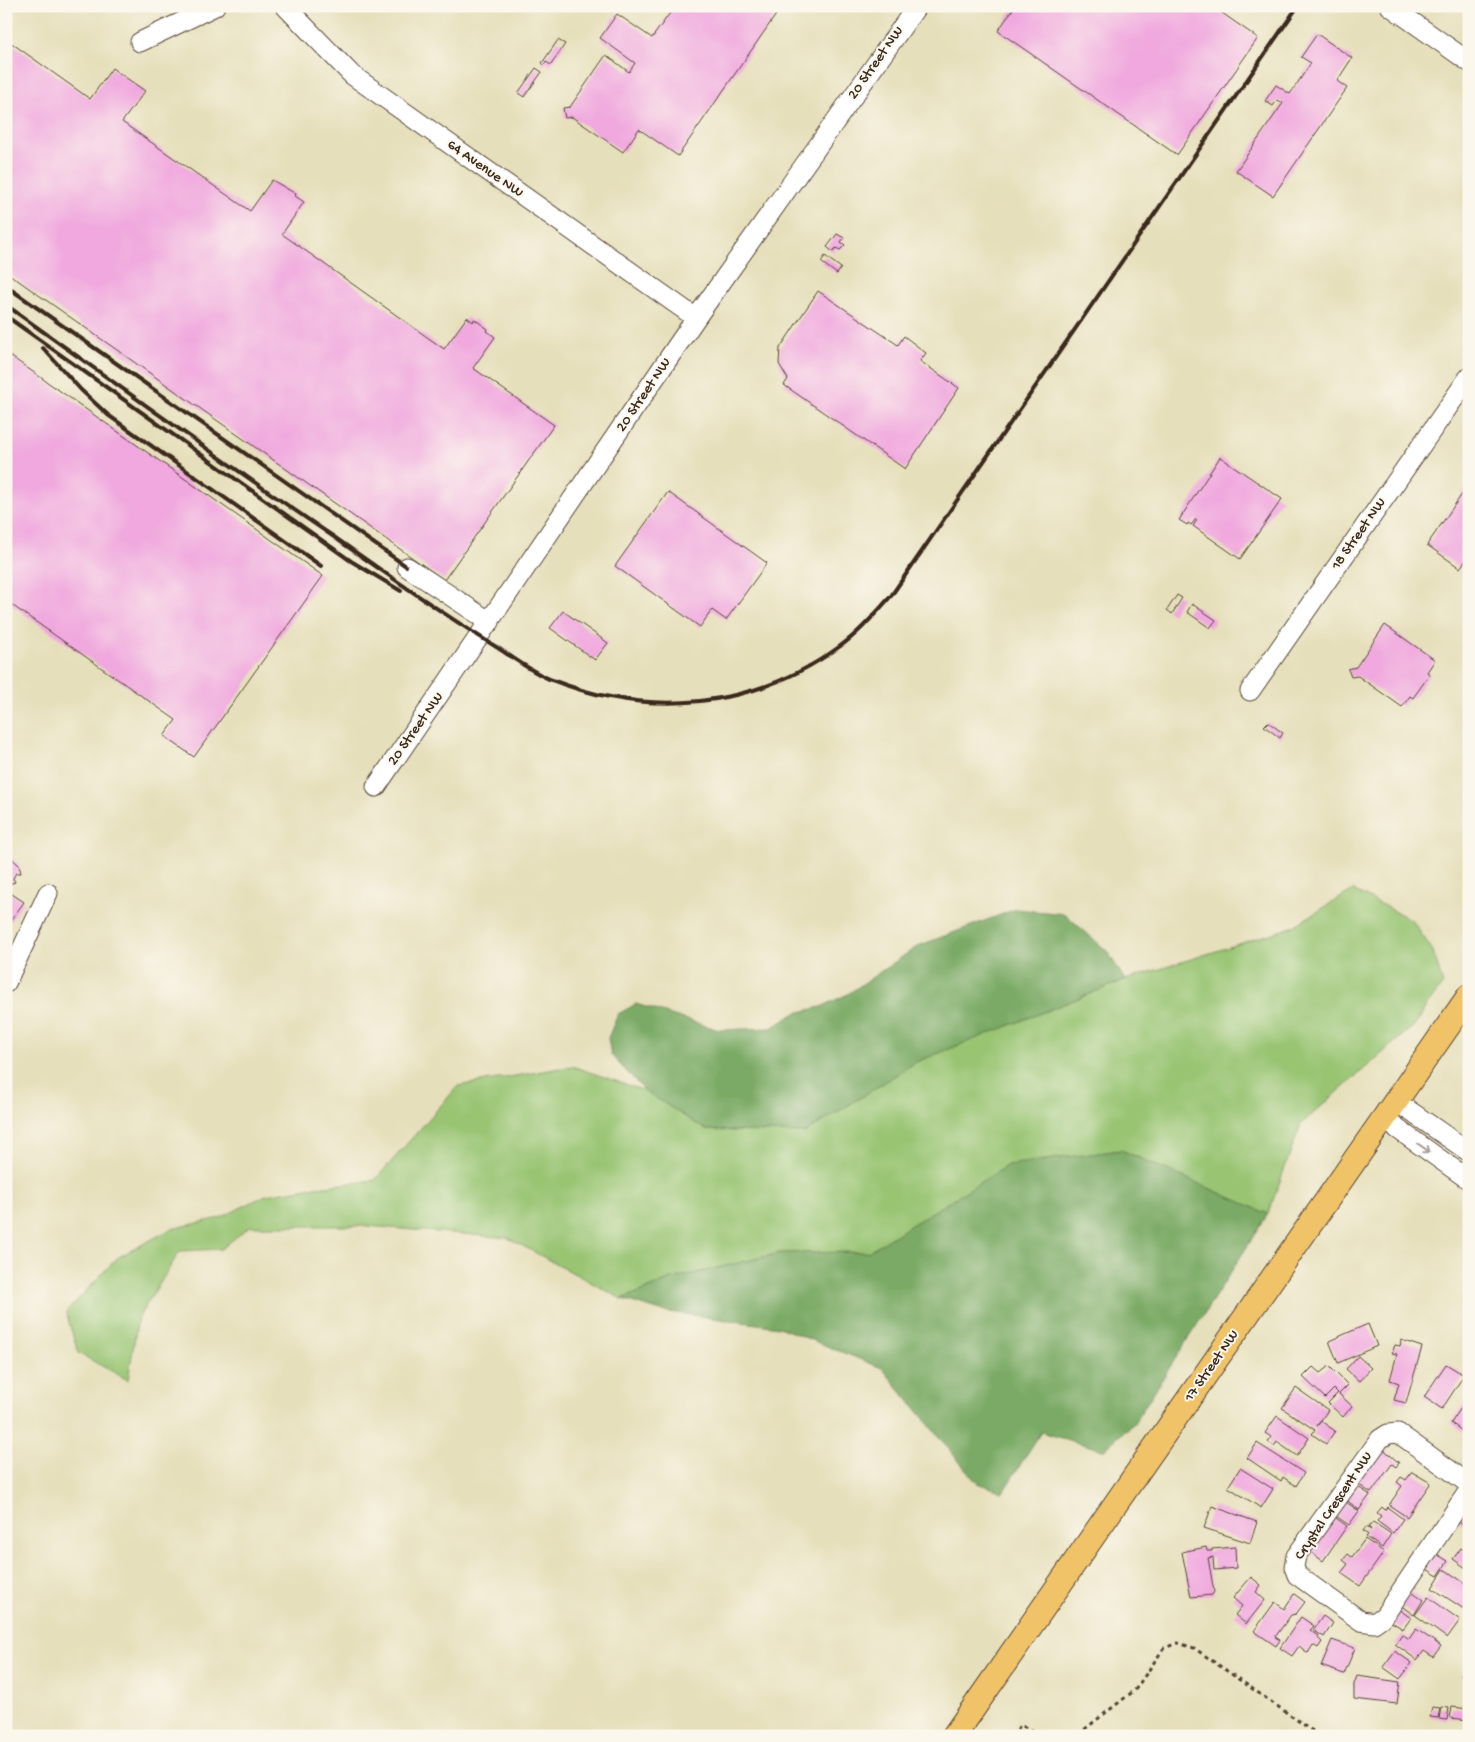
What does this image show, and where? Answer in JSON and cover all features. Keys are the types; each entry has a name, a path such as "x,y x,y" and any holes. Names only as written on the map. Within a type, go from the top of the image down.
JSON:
{"main road":[{"name":"17 Street NW","path":"954,1736 1391,1111 1469,996"}],"street":[{"path":"140,42 215,6"},
{"name":"64 Avenue NW","path":"285,6 352,75 696,318"},
{"name":"20 Street NW","path":"376,787 696,318 917,6"},
{"path":"1390,6 1469,62"},
{"name":"18 Street NW","path":"1250,691 1469,377"},
{"path":"407,566 490,622"},
{"path":"6,983 48,893"},
{"path":"1391,1111 1469,1152"},
{"path":"1391,1111 1469,1180"},
{"name":"Crystal Crescent NW","path":"1469,1484 1398,1433 1388,1434 1380,1439 1296,1556 1294,1567 1297,1575 1361,1621 1374,1623 1384,1616 1469,1490"}],"path":[{"path":"1070,1736 1081,1732 1135,1690 1164,1648 1178,1643 1194,1648 1320,1736"},
{"path":"1012,1736 1020,1725 1046,1736"}],"green space":[{"path":"1353,890 1412,920 1433,951 1443,984 1425,1008 1417,1023 1301,1124 1268,1214 1121,1150 1008,1165 868,1252 780,1253 671,1279 622,1299 508,1238 367,1226 250,1226 221,1249 180,1251 138,1318 128,1380 78,1353 66,1312 117,1258 171,1229 220,1218 266,1195 375,1180 458,1086 572,1066 645,1091 706,1130 805,1133 916,1062 1125,980 1292,927"},
{"path":"1016,909 1065,914 1107,951 1125,980 916,1062 805,1133 706,1130 645,1091 611,1055 608,1038 618,1014 636,1004 719,1030 771,1028 796,1013 821,1007 848,994 918,946"},
{"path":"1121,1150 1268,1214 1134,1423 1103,1450 1041,1432 1003,1492 977,1483 882,1368 779,1327 661,1311 622,1299 671,1279 780,1253 868,1252 1008,1165"}],"building":[{"path":"675,6 782,6 678,156 639,129 623,152 572,117 565,118 563,108 570,107 606,55 629,72 635,63 600,38 617,14 652,38"},
{"path":"1015,6 1212,6 1258,38 1177,155 998,31"},
{"path":"1317,34 1352,58 1337,81 1347,88 1273,196 1236,171 1283,103 1277,100 1273,106 1265,101 1276,85 1290,94 1311,63 1301,57"},
{"path":"558,40 565,44 551,65 546,62 544,65 542,63"},
{"path":"10,42 90,99 112,68 145,91 122,122 250,211 272,180 296,194 295,196 304,202 282,234 444,349 467,317 473,322 474,319 488,329 487,331 495,337 473,368 554,425 444,580 6,272 6,47"},
{"path":"536,68 542,72 524,97 518,93"},
{"path":"837,234 844,238 841,242 845,245 840,250 836,248 833,252 827,247"},
{"path":"825,256 841,268 837,274 821,262"},
{"path":"818,291 898,345 904,336 926,353 920,361 959,388 905,469 784,385 788,379 779,364 780,348"},
{"path":"6,353 323,576 194,757 164,736 176,720 6,601"},
{"path":"1220,457 1282,499 1240,559 1193,526 1196,519 1191,525 1188,523 1187,525 1179,520"},
{"path":"1469,484 1469,556 1460,568 1427,545"},
{"path":"668,492 767,563 726,620 712,610 700,627 615,566"},
{"path":"1177,595 1182,598 1172,614 1167,610"},
{"path":"1192,604 1216,620 1210,628 1187,612"},
{"path":"563,611 608,643 595,660 550,628"},
{"path":"1385,625 1435,660 1427,672 1430,674 1413,698 1410,696 1402,707 1358,676 1351,677 1348,669 1356,667"},
{"path":"1268,722 1283,733 1280,738 1264,726"},
{"path":"6,853 19,865 21,873 16,873 13,878 15,882 6,885"},
{"path":"6,890 24,902 6,927"},
{"path":"1368,1324 1377,1346 1338,1363 1329,1341"},
{"path":"1401,1340 1422,1347 1406,1403 1394,1400 1399,1383 1390,1380 1397,1354 1392,1353 1395,1345 1400,1346"},
{"path":"1358,1356 1371,1368 1359,1381 1346,1369"},
{"path":"1446,1364 1464,1375 1442,1409 1424,1397"},
{"path":"1329,1366 1348,1385 1339,1394 1352,1406 1343,1417 1328,1403 1338,1393 1334,1389 1325,1398 1303,1377 1313,1367 1320,1373"},
{"path":"1296,1388 1328,1410 1317,1426 1321,1421 1335,1431 1326,1444 1312,1434 1315,1430 1282,1408"},
{"path":"1469,1396 1469,1427 1465,1433 1451,1423"},
{"path":"1277,1416 1309,1438 1297,1456 1277,1442 1274,1446 1268,1442 1271,1437 1265,1433"},
{"path":"1257,1443 1304,1473 1296,1486 1283,1477 1281,1481 1247,1458"},
{"path":"1380,1446 1399,1463 1396,1467 1392,1464 1371,1493 1352,1480"},
{"path":"1240,1468 1273,1489 1261,1508 1228,1487"},
{"path":"1412,1472 1430,1484 1407,1517 1389,1505 1402,1486 1397,1482 1401,1477 1406,1480"},
{"path":"1354,1484 1370,1495 1359,1510 1344,1498"},
{"path":"1343,1500 1359,1511 1349,1525 1333,1514"},
{"path":"1469,1505 1469,1529 1456,1520"},
{"path":"1212,1506 1257,1522 1250,1543 1204,1528"},
{"path":"1382,1507 1385,1510 1387,1507 1403,1519 1393,1533 1377,1521 1381,1516 1377,1513"},
{"path":"1329,1513 1347,1526 1323,1561 1305,1548"},
{"path":"1373,1522 1391,1534 1382,1548 1366,1537 1368,1535 1363,1531 1366,1527 1371,1530 1369,1527"},
{"path":"1365,1539 1384,1552 1360,1586 1341,1573 1348,1564 1343,1560 1348,1554 1352,1557"},
{"path":"1206,1547 1207,1551 1212,1551 1212,1549 1235,1547 1236,1568 1214,1570 1213,1557 1208,1558 1214,1592 1212,1595 1191,1597 1182,1552"},
{"path":"1461,1548 1469,1554 1469,1570 1453,1559"},
{"path":"1435,1553 1448,1561 1438,1576 1425,1568"},
{"path":"1444,1569 1469,1586 1467,1611 1432,1588"},
{"path":"1251,1577 1261,1585 1256,1592 1265,1600 1246,1624 1235,1615 1242,1606 1233,1598"},
{"path":"1410,1591 1423,1600 1414,1615 1400,1605"},
{"path":"1294,1594 1305,1602 1296,1614 1291,1615 1275,1637 1280,1640 1276,1646 1254,1631 1275,1602 1284,1609"},
{"path":"1428,1597 1460,1620 1447,1638 1415,1615"},
{"path":"1398,1609 1411,1618 1403,1629 1390,1621"},
{"path":"1323,1616 1333,1623 1324,1637 1313,1630"},
{"path":"1301,1617 1314,1626 1310,1630 1319,1636 1318,1638 1322,1642 1318,1648 1313,1645 1308,1653 1299,1646 1292,1656 1280,1648"},
{"path":"1416,1629 1441,1646 1433,1657 1424,1651 1417,1660 1395,1644 1402,1634 1409,1639"},
{"path":"1332,1640 1355,1648 1344,1674 1321,1666"},
{"path":"1395,1651 1412,1663 1400,1679 1383,1667"},
{"path":"1469,1663 1469,1681 1461,1675"},
{"path":"1357,1676 1400,1682 1397,1704 1354,1699 1354,1684"},
{"path":"1432,1707 1440,1708 1438,1718 1430,1717"},
{"path":"1441,1707 1449,1708 1447,1720 1439,1719"},
{"path":"1452,1707 1469,1709 1469,1720 1450,1718"}],"railway":[{"path":"6,305 210,451 415,594 538,674 589,692 626,700 663,703 700,701 736,695 772,684 806,668 839,647 860,629 891,596 1298,6"},
{"path":"6,286 406,566"},
{"path":"6,316 351,561 401,591"},
{"path":"43,348 81,390 108,415 321,566"}]}
